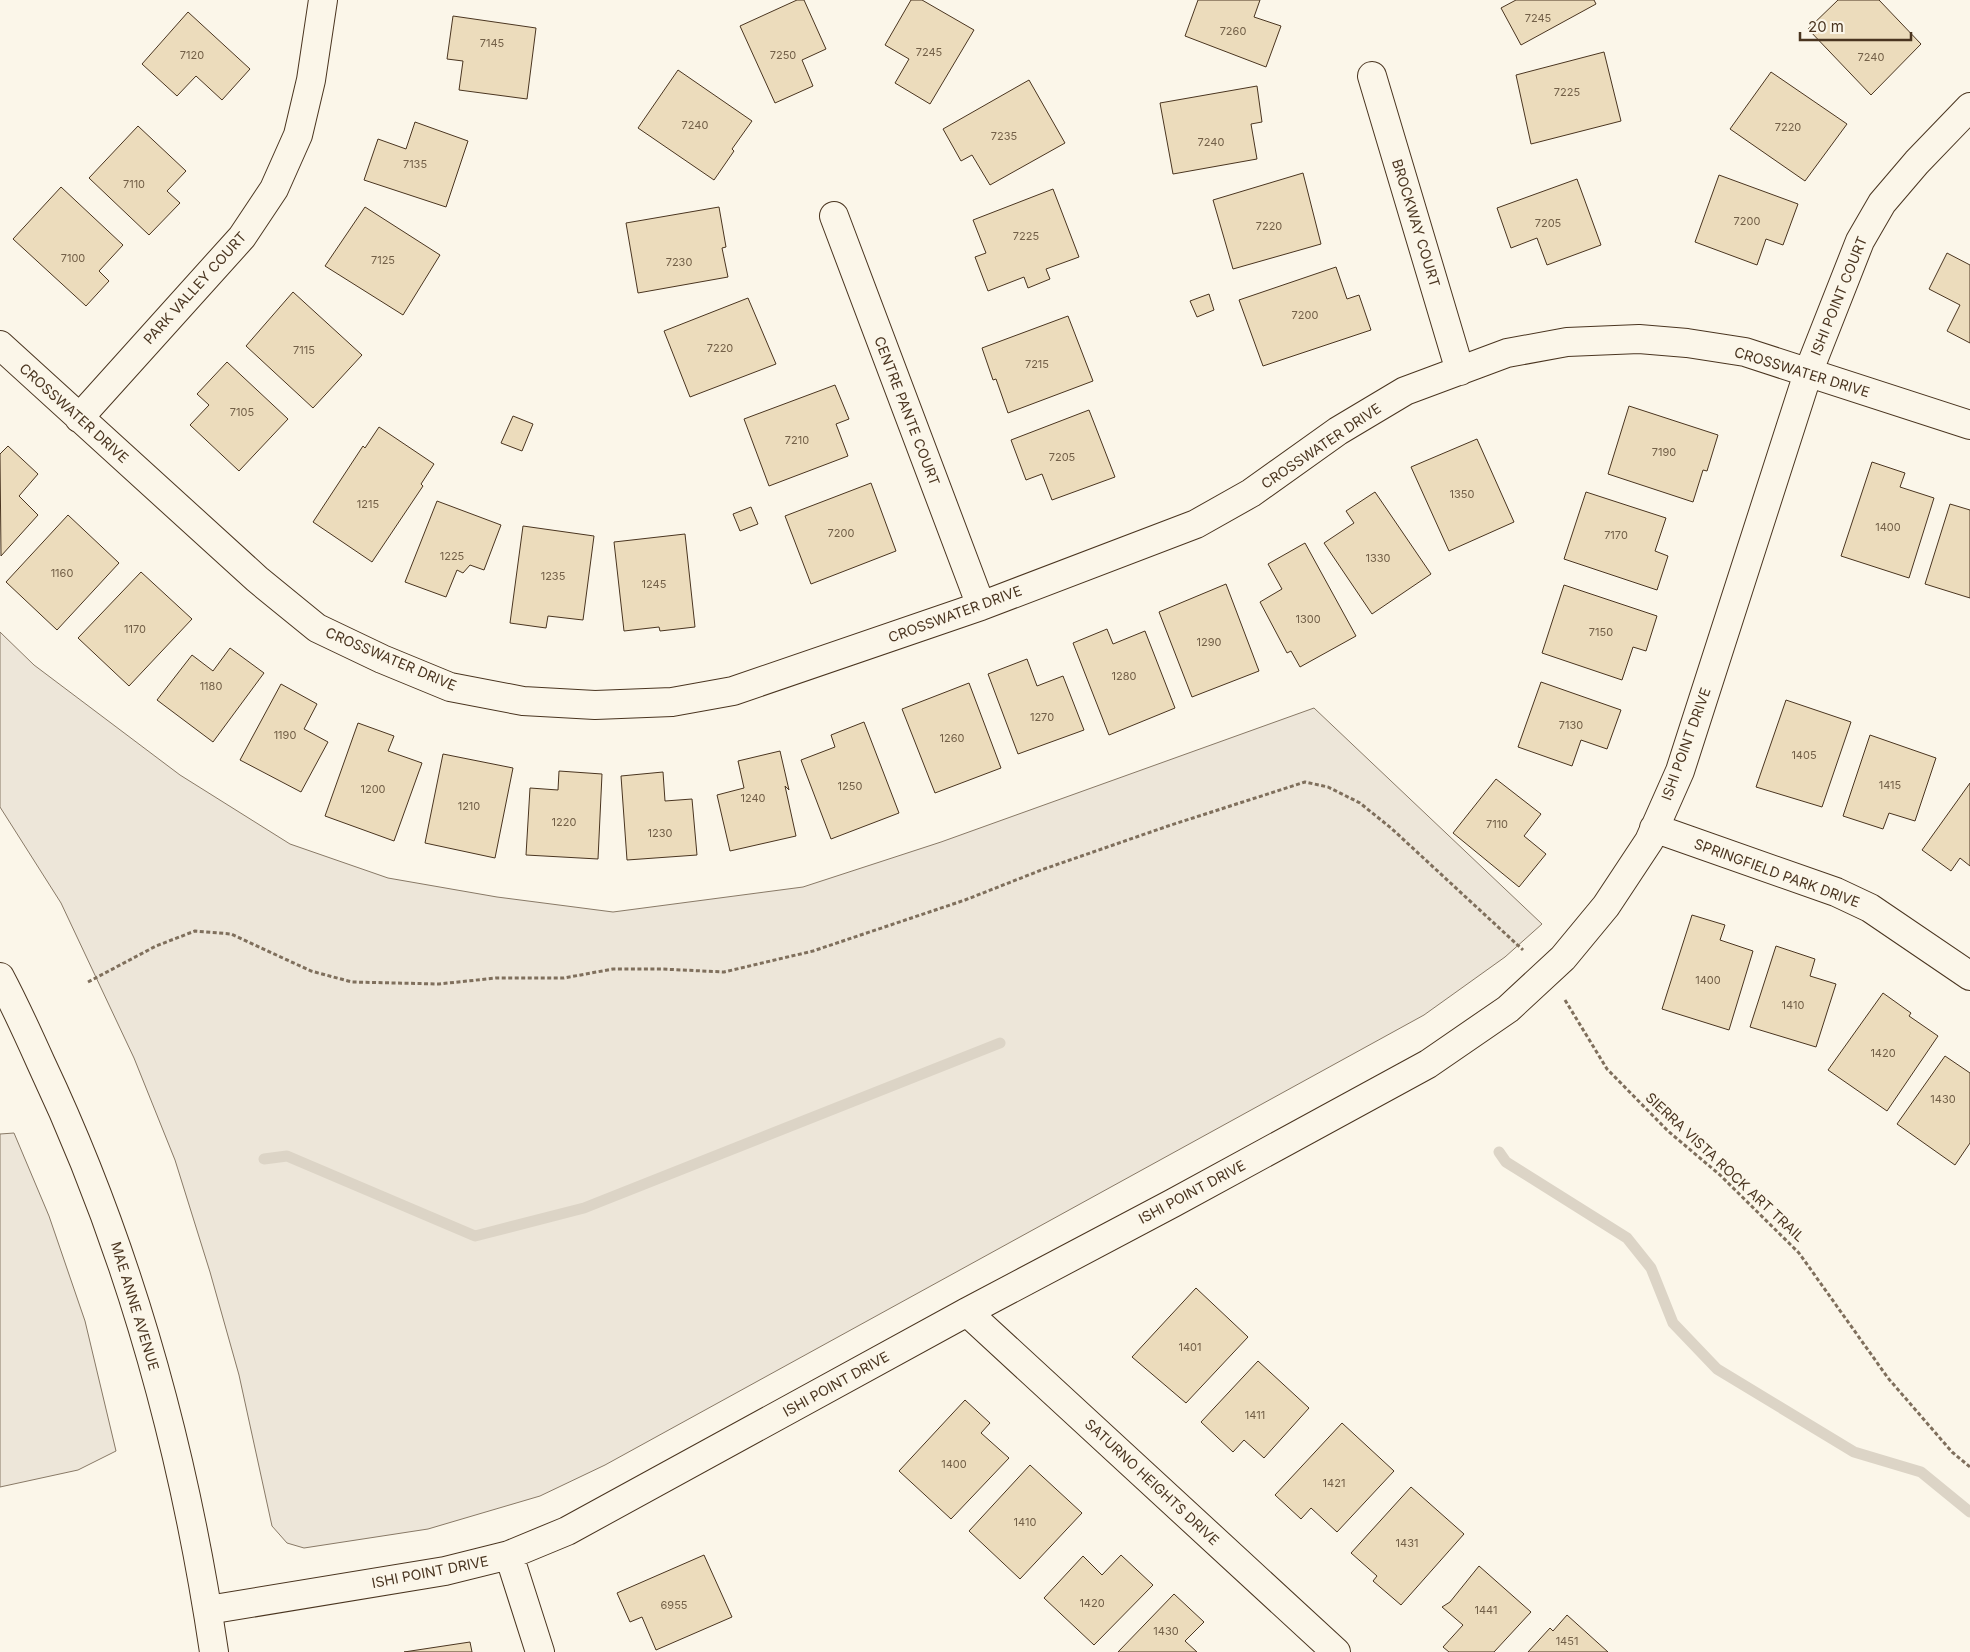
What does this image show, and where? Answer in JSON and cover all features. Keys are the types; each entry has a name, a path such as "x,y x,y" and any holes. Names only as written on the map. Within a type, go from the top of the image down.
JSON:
{"street":[{"name":"PARK VALLEY COURT","path":"79,418 242,237 274,188 298,135 311,80 323,0"},
{"name":"BROCKWAY COURT","path":"1372,76 1460,371"},
{"name":"ISHI POINT COURT","path":"1808,373 1860,241 1882,203 1917,162 1970,107"},
{"name":"CENTRE PANTE COURT","path":"834,216 981,606"},
{"name":"CROSSWATER DRIVE","path":"0,345 257,579 317,628 382,659 450,687 523,701 595,706 672,702 734,691 981,606 1196,524 1252,493 1338,431 1405,391 1507,353 1567,342 1638,339 1687,343 1745,352 1970,425"},
{"name":"ISHI POINT DRIVE","path":"208,1610 446,1572 509,1555 567,1531 967,1312 1173,1203 1428,1064 1508,1009 1563,958 1606,906 1648,841 1680,770 1808,373"},
{"name":"SPRINGFIELD PARK DRIVE","path":"1654,828 1836,892 1870,908 1970,976"},
{"name":"MAE ANNE AVENUE","path":"0,977 61,1104 110,1224 149,1346 178,1458 208,1610 214,1652"},
{"name":"SATURNO HEIGHTS DRIVE","path":"967,1312 1336,1652"},
{"path":"509,1555 540,1652"}],"path":[{"name":"SIERRA VISTA ROCK ART TRAIL","path":"88,982 156,946 195,931 230,934 311,971 352,982 439,984 496,978 564,978 613,969 724,972 813,951 965,900 1044,869 1168,826 1305,782 1328,787 1360,803 1391,828 1548,972 1607,1069 1668,1131 1720,1176 1799,1253 1888,1378 1952,1452 1970,1467"}],"shaded area":[{"path":"0,632 34,665 180,775 290,844 388,878 497,897 613,912 803,887 941,842 1314,708 1542,924 1505,957 1424,1015 605,1465 540,1496 428,1529 304,1548 287,1543 272,1526 239,1375 210,1272 175,1160 134,1058 61,903 0,807"},
{"path":"14,1133 49,1216 85,1321 116,1451 78,1470 0,1487 0,1134"}],"building":[{"path":"797,0 804,0 826,49 802,60 813,86 775,103 740,26"},
{"path":"911,0 922,0 974,30 930,104 895,83 909,59 885,45"},
{"path":"1198,0 1260,0 1254,17 1281,26 1266,67 1185,36"},
{"path":"1516,0 1594,0 1596,4 1521,45 1501,8"},
{"path":"1838,0 1879,0 1921,44 1871,95 1808,29"},
{"path":"188,12 250,69 222,100 196,76 177,96 142,64"},
{"path":"453,16 536,28 527,99 459,90 463,61 447,59"},
{"path":"1604,52 1621,121 1531,144 1516,75"},
{"path":"678,70 752,121 732,149 734,151 714,180 638,128"},
{"path":"1771,72 1847,124 1805,181 1730,129"},
{"path":"1029,80 1065,143 990,185 972,155 961,161 943,129"},
{"path":"1257,86 1262,122 1251,124 1257,159 1173,174 1160,103"},
{"path":"415,122 468,141 446,207 364,180 378,139 406,149"},
{"path":"138,126 186,171 167,191 180,203 149,235 89,178"},
{"path":"1303,173 1321,244 1233,269 1213,200"},
{"path":"1719,175 1798,204 1783,245 1766,239 1757,265 1695,242"},
{"path":"1577,179 1601,245 1547,265 1537,238 1511,248 1497,208"},
{"path":"61,187 123,245 99,271 109,281 86,306 13,239"},
{"path":"1053,189 1079,257 1046,269 1050,279 1028,288 1024,277 988,291 975,257 986,253 973,220"},
{"path":"365,207 440,255 403,315 325,266"},
{"path":"719,207 726,247 722,248 728,277 638,293 626,223"},
{"path":"1947,253 1970,265 1970,343 1947,331 1960,305 1929,289"},
{"path":"1336,267 1347,299 1359,295 1371,330 1263,366 1239,300"},
{"path":"293,292 362,355 313,408 246,346"},
{"path":"1209,294 1214,310 1197,317 1190,301"},
{"path":"748,298 776,364 690,397 664,331"},
{"path":"1068,316 1093,381 1008,413 996,379 993,380 982,348"},
{"path":"227,362 288,419 239,471 190,425 209,405 197,394"},
{"path":"835,385 849,419 836,424 848,456 769,486 744,419"},
{"path":"1629,406 1718,435 1707,471 1703,470 1693,502 1608,474"},
{"path":"1089,410 1115,477 1052,500 1042,474 1026,480 1011,440"},
{"path":"513,416 533,424 522,451 501,443"},
{"path":"379,427 434,464 421,484 423,486 372,562 313,522 363,446 365,448"},
{"path":"1477,439 1514,522 1449,551 1411,467"},
{"path":"8,446 38,474 19,496 38,515 1,556 0,454"},
{"path":"1872,462 1905,473 1900,487 1934,498 1909,578 1841,556"},
{"path":"871,483 896,551 811,584 785,516"},
{"path":"1375,492 1431,574 1372,614 1324,543 1354,523 1346,511"},
{"path":"1586,492 1666,518 1655,551 1668,556 1657,590 1564,559"},
{"path":"437,501 501,525 484,570 470,565 463,573 457,570 446,597 405,582"},
{"path":"1950,504 1970,510 1970,598 1925,584"},
{"path":"751,507 758,524 740,531 733,514"},
{"path":"68,515 119,563 57,630 6,582"},
{"path":"523,526 594,536 583,620 548,616 546,628 510,623"},
{"path":"685,534 695,627 660,631 659,627 624,631 614,542"},
{"path":"1305,543 1356,636 1300,667 1291,651 1287,653 1260,602 1282,589 1268,564"},
{"path":"141,572 192,619 129,686 78,638"},
{"path":"1226,584 1259,671 1192,697 1159,612"},
{"path":"1564,585 1657,616 1646,651 1633,647 1622,680 1542,653"},
{"path":"1107,629 1113,644 1145,631 1175,708 1109,735 1073,643"},
{"path":"230,648 264,673 213,742 157,700 192,655 213,671"},
{"path":"1027,659 1037,686 1063,676 1084,730 1018,754 988,674"},
{"path":"1541,682 1621,710 1607,749 1581,740 1572,766 1518,747"},
{"path":"969,683 1001,768 935,793 902,709"},
{"path":"281,684 317,704 304,729 328,742 301,792 240,760"},
{"path":"1786,700 1851,722 1822,807 1756,787"},
{"path":"864,722 899,813 831,839 801,760 835,747 831,735"},
{"path":"358,723 394,736 388,751 422,763 394,841 325,816"},
{"path":"1870,735 1936,758 1915,821 1889,813 1883,829 1843,816"},
{"path":"780,751 789,790 785,786 796,836 730,851 717,795 744,788 738,761"},
{"path":"443,754 513,768 495,858 425,843"},
{"path":"559,771 602,774 598,859 526,855 530,788 558,790"},
{"path":"663,772 665,801 692,799 697,855 627,860 621,776"},
{"path":"1496,779 1541,814 1524,836 1546,854 1519,887 1453,833"},
{"path":"1970,783 1970,866 1960,858 1951,871 1922,850"},
{"path":"1692,915 1725,925 1720,940 1753,951 1729,1030 1662,1009"},
{"path":"1776,946 1815,959 1810,976 1836,984 1816,1047 1750,1027"},
{"path":"1883,993 1911,1013 1909,1016 1938,1036 1887,1111 1828,1070"},
{"path":"1945,1056 1970,1073 1970,1143 1955,1165 1897,1124"},
{"path":"1196,1288 1248,1337 1186,1403 1132,1357"},
{"path":"1258,1361 1309,1408 1264,1458 1244,1440 1233,1452 1201,1422"},
{"path":"965,1400 990,1423 981,1433 1009,1458 951,1519 899,1471"},
{"path":"1342,1423 1394,1471 1337,1532 1311,1508 1301,1519 1275,1495"},
{"path":"1030,1465 1082,1513 1020,1579 969,1531"},
{"path":"1411,1487 1464,1534 1401,1605 1373,1581 1377,1576 1351,1553"},
{"path":"704,1555 732,1617 656,1650 642,1617 630,1622 617,1593"},
{"path":"1121,1555 1153,1585 1094,1645 1044,1598 1083,1556 1102,1575"},
{"path":"1479,1566 1531,1612 1494,1652 1449,1652 1443,1647 1463,1625 1442,1607 1450,1602"},
{"path":"1174,1594 1204,1622 1185,1641 1197,1652 1118,1652"},
{"path":"1567,1615 1608,1652 1528,1652 1550,1628 1553,1631"},
{"path":"470,1642 472,1652 404,1652"}],"waterway":[{"path":"264,1159 287,1156 475,1236 584,1208 1000,1043"},
{"path":"1499,1152 1506,1162 1627,1238 1651,1268 1673,1323 1717,1369 1854,1452 1921,1472 1970,1512"}]}
